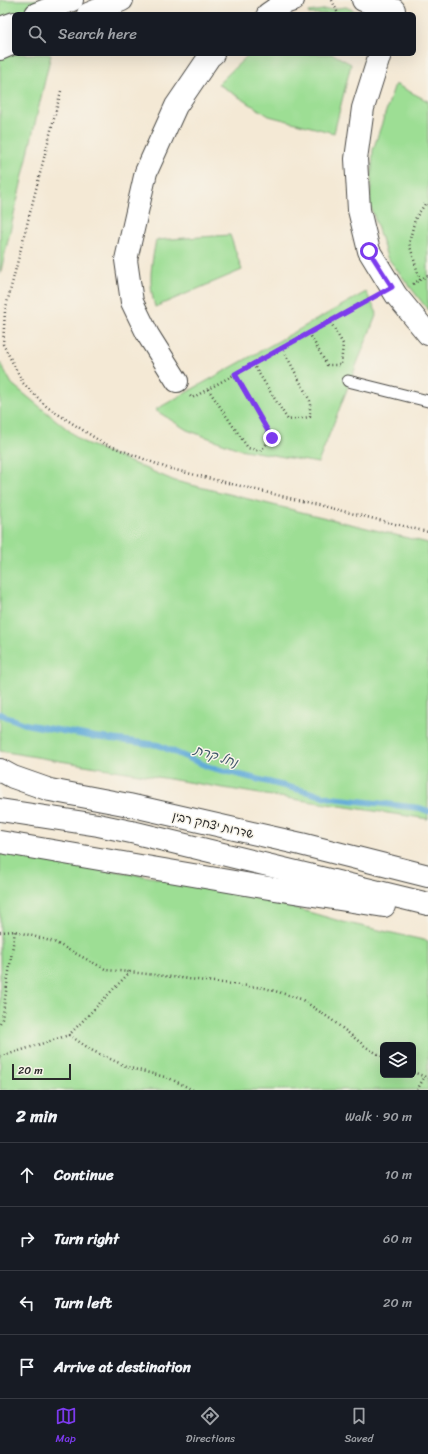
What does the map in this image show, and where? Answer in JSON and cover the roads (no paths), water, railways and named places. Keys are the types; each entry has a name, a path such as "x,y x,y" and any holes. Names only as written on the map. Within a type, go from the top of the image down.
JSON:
{"main road":[{"path":"41,12 72,0"},
{"path":"93,12 122,0"},
{"path":"271,12 284,3 293,0"},
{"path":"363,0 394,8"},
{"path":"0,28 12,24"},
{"path":"0,49 12,44"},
{"path":"177,381 148,335 132,302 126,260 146,172 176,106 210,56"},
{"path":"379,56 363,108 356,159 360,210 369,251 392,287 428,334"},
{"name":"שדרות יצחק רבין","path":"0,770 13,777 50,790 301,844 428,876"},
{"name":"שדרות יצחק רבין","path":"0,810 98,825 157,837 428,904"},
{"path":"0,842 275,890 428,911"}],"lane":[{"path":"348,381 428,401"}],"waterway":[{"name":"נחל קרת","path":"0,714 25,724 95,737 158,745 209,767 332,798 420,808 428,811"}]}
